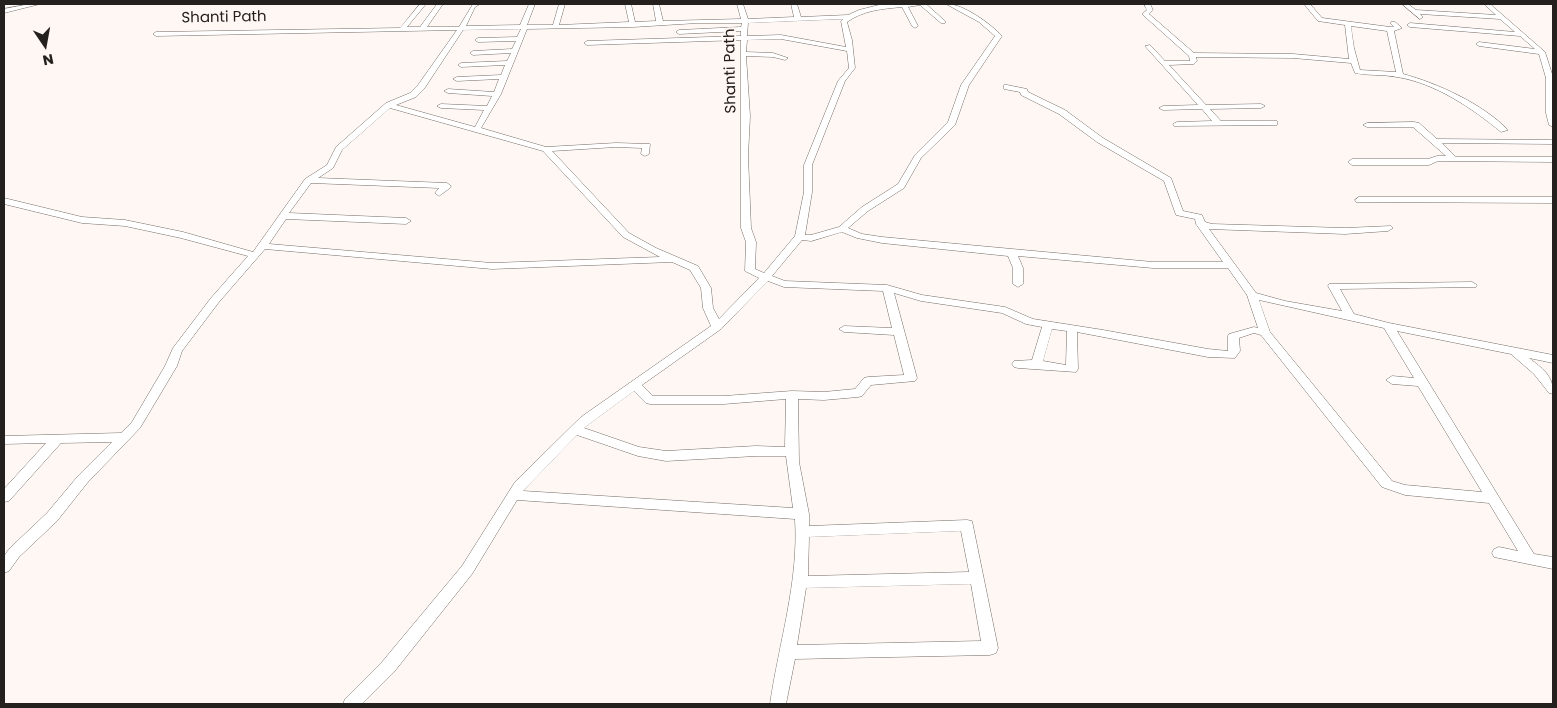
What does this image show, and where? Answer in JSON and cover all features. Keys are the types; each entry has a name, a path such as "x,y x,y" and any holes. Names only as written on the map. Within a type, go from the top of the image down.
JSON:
{"street":[{"path":"4,11 37,4"},
{"path":"402,29 423,4"},
{"path":"422,29 440,4"},
{"path":"4,567 14,553 52,517 83,479 136,425 171,366 177,350 215,300 263,246 299,192 310,180 330,166 339,149 388,105 413,95 421,87 476,4"},
{"path":"476,129 506,77 532,4"},
{"path":"555,27 562,4"},
{"path":"628,4 633,24"},
{"path":"652,37 657,23 656,4"},
{"path":"740,4 745,29"},
{"path":"794,4 798,19"},
{"path":"590,26 586,43 745,29 798,19 848,17 863,10 918,4"},
{"path":"923,4 943,22"},
{"path":"800,237 811,238 842,229 865,209 901,186 918,157 952,123 965,85 976,70 980,60 998,41 999,36 990,27 949,4"},
{"path":"1147,4 1150,10 1145,14 1192,55 1194,61 1162,63"},
{"path":"1307,4 1320,20 1348,24 1391,26 1400,75"},
{"path":"1405,4 1431,27"},
{"path":"1487,4 1542,52 1552,83 1551,114 1553,125"},
{"path":"904,5 915,26"},
{"path":"1415,12 1500,17"},
{"path":"351,704 388,667 467,570 520,485 585,420 717,327 765,278 800,237 808,192 808,165 842,81 852,68 844,21 848,17"},
{"name":"Shanti Path","path":"156,34 555,27 657,23 745,29 743,54 746,116 744,156 746,228 751,242 750,271 765,278"},
{"path":"1348,24 1353,61 1357,72 1400,75 1448,95 1491,119 1504,130"},
{"path":"1410,26 1521,34"},
{"path":"671,32 745,29 849,49"},
{"path":"652,37 662,33"},
{"path":"478,40 521,39"},
{"path":"1479,44 1542,52"},
{"path":"1148,46 1219,124"},
{"path":"473,53 515,51"},
{"path":"743,54 773,55 785,58"},
{"path":"1192,55 1261,55 1353,61"},
{"path":"461,65 511,63"},
{"path":"457,79 506,77"},
{"path":"1008,87 1024,91 1024,93 1062,112 1100,140 1168,180 1179,213 1199,217 1200,224 1252,295 1264,332 1387,484 1405,490 1493,498"},
{"path":"448,92 497,94"},
{"path":"388,105 546,149 609,145 647,146 645,154"},
{"path":"441,106 489,108"},
{"path":"1162,108 1260,106"},
{"path":"1177,124 1274,123"},
{"path":"1367,125 1415,124 1454,159"},
{"path":"1435,141 1553,142"},
{"path":"546,149 626,235 653,250 694,268 706,288 708,308 717,327"},
{"path":"1352,162 1429,162 1436,158 1553,160"},
{"path":"310,180 447,186 439,193"},
{"path":"1359,200 1553,200"},
{"path":"4,201 82,220 125,223 183,235 254,255"},
{"path":"283,216 406,221"},
{"path":"1200,224 1212,227 1345,231 1388,228"},
{"path":"842,229 860,236 882,240 1012,253 1153,265 1231,265"},
{"path":"263,246 492,266 676,259"},
{"path":"1012,253 1018,268 1018,284"},
{"path":"765,278 784,284 887,288 921,298 1005,310 1030,322 1208,353 1231,354 1234,351 1233,336 1254,330 1264,332"},
{"path":"1350,316 1333,286 1472,285"},
{"path":"635,385 650,400 724,400 792,395 858,394 868,381 911,378 887,288"},
{"path":"1252,295 1284,304 1553,359"},
{"path":"1037,364 1048,324"},
{"path":"1388,326 1530,559"},
{"path":"844,328 898,332"},
{"path":"1018,364 1037,364 1072,369 1072,328"},
{"path":"1513,350 1538,371 1553,390"},
{"path":"1392,380 1422,382"},
{"path":"778,704 794,626 800,582 802,514 792,452 792,395"},
{"path":"576,430 638,451 666,456 756,450 792,452"},
{"path":"4,440 125,437"},
{"path":"4,497 58,438"},
{"path":"514,495 802,514"},
{"path":"788,652 990,648 968,525 802,532"},
{"path":"1499,553 1553,563"},
{"path":"800,582 976,578"}]}
